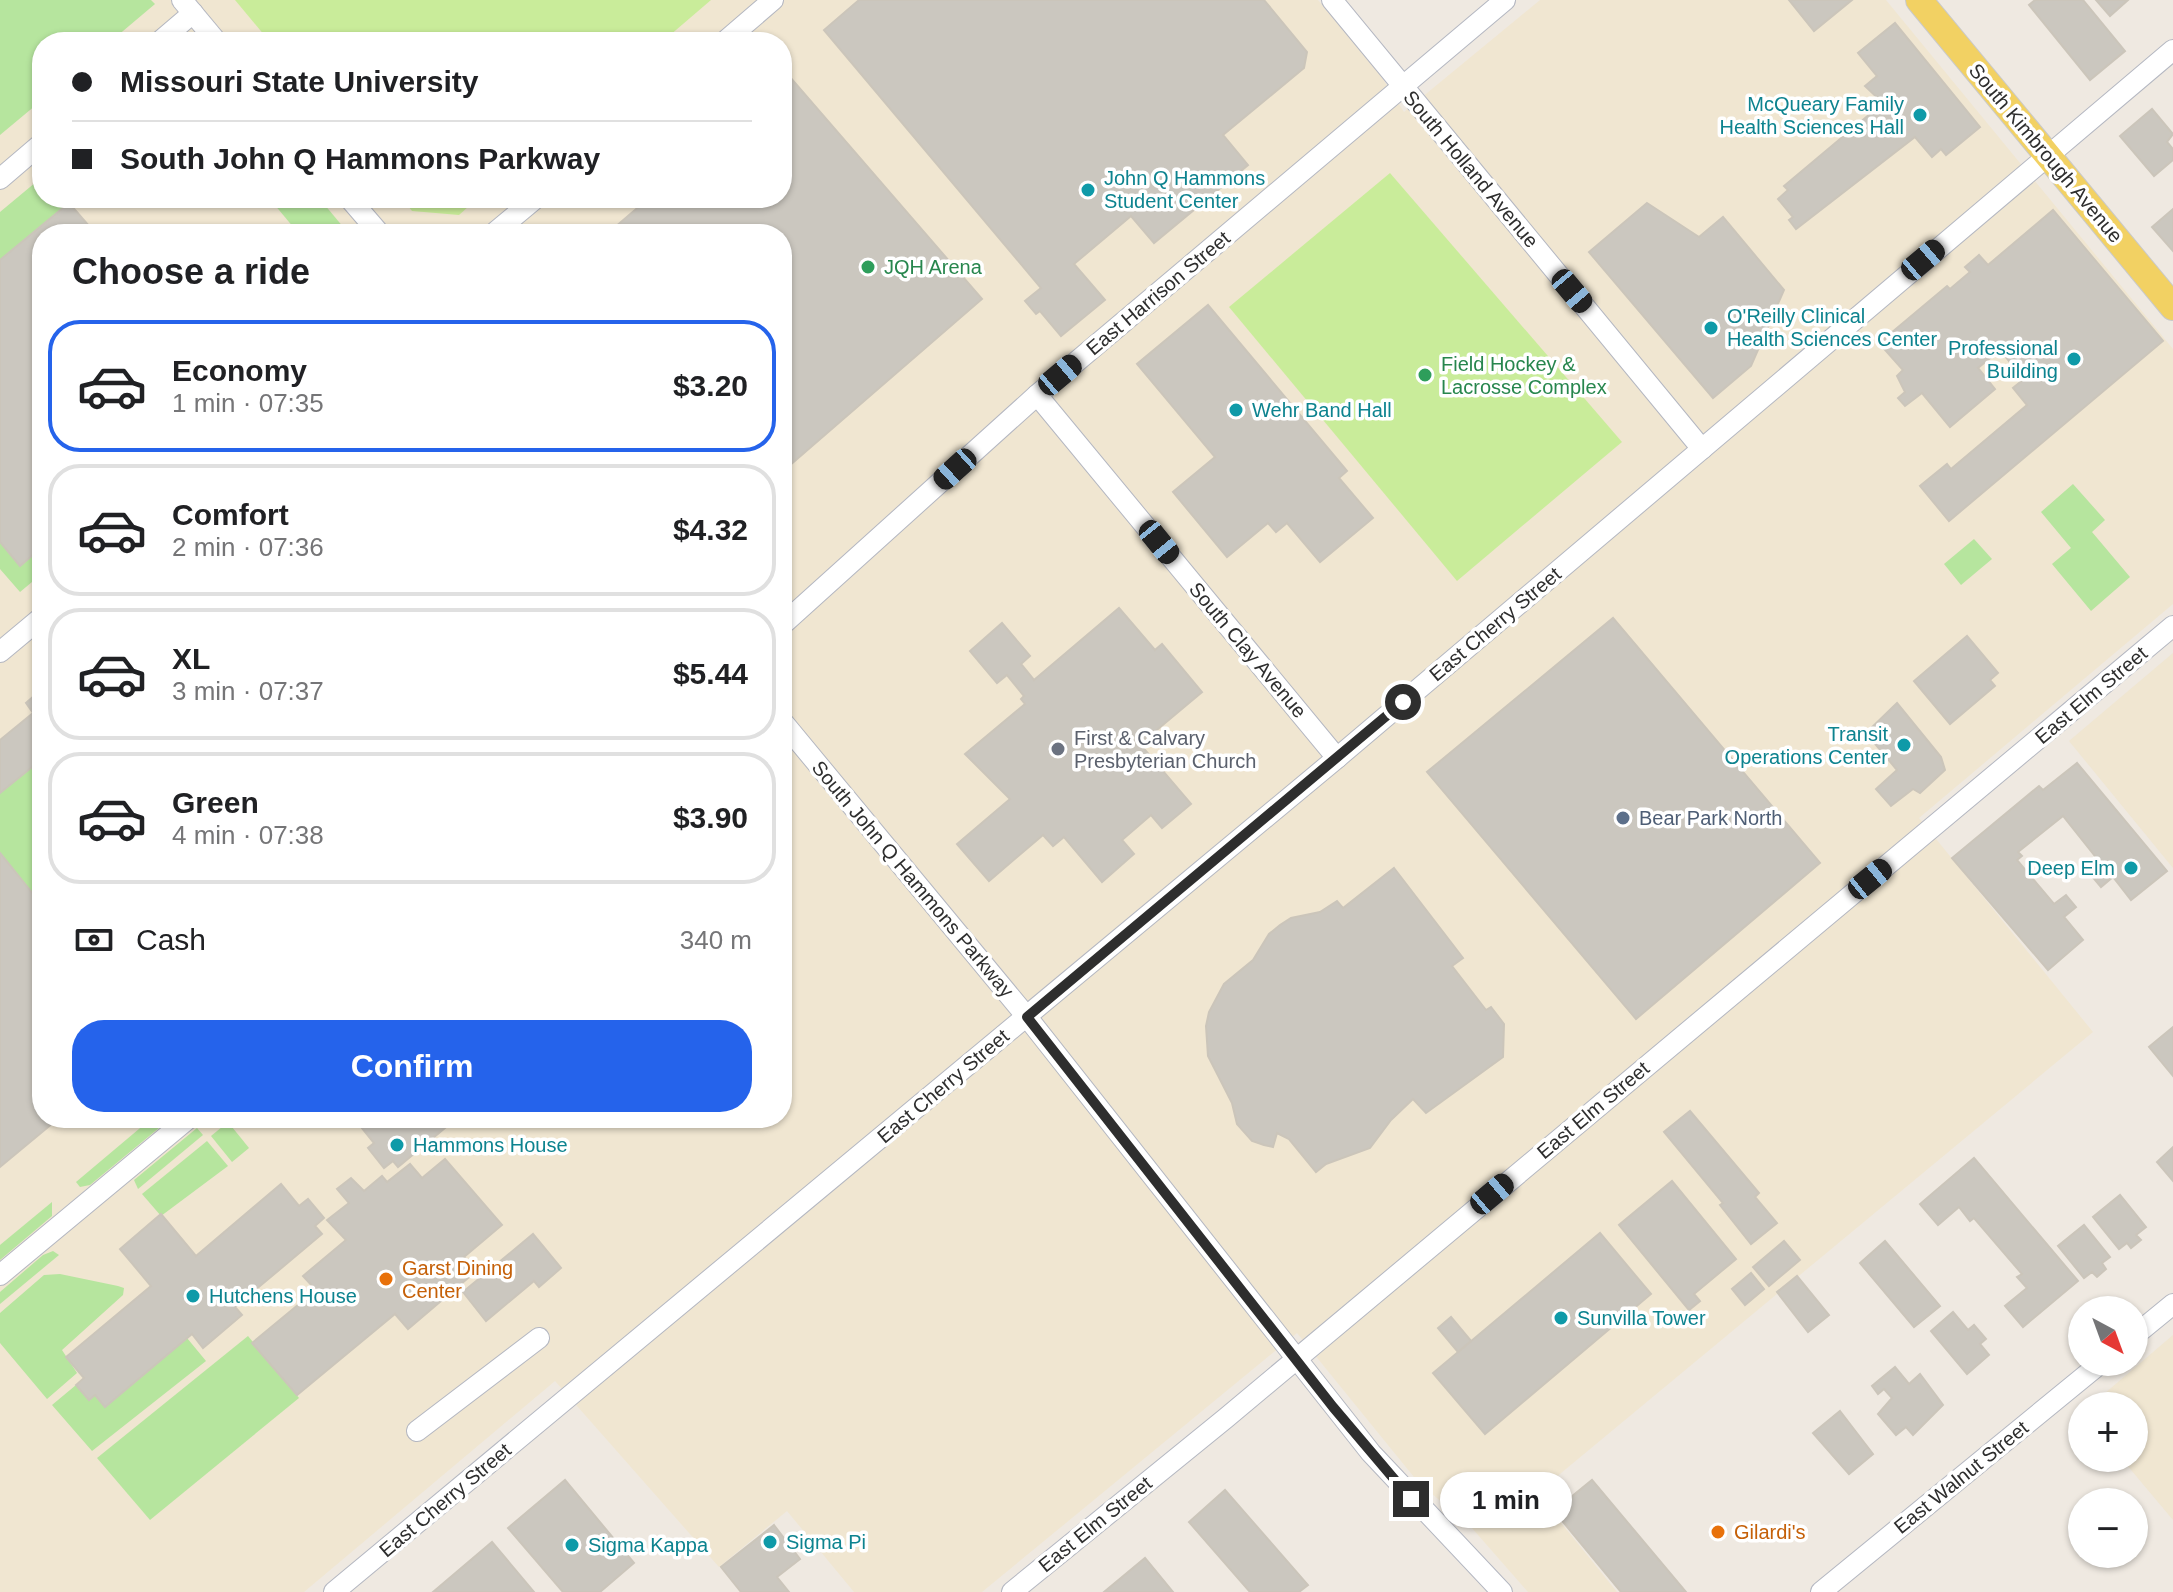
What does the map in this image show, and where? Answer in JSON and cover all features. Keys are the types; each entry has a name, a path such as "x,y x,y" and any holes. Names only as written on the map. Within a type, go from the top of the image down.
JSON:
{"main road":[{"name":"South Kimbrough Avenue","path":"1919,0 2173,307"}],"street":[{"path":"736,32 773,0"},
{"name":"South Holland Avenue","path":"1332,0 1702,449"},
{"name":"East Harrison Street","path":"792,616 1037,395 1505,0"},
{"path":"167,32 187,6 209,32"},
{"name":"East Cherry Street","path":"334,1592 1337,758 2173,50"},
{"path":"0,179 32,152"},
{"path":"358,208 371,224"},
{"path":"505,224 524,208"},
{"name":"South Clay Avenue","path":"1037,395 1337,758"},
{"path":"0,652 32,625"},
{"name":"East Elm Street","path":"1012,1592 1296,1359 2173,626"},
{"name":"South John Q Hammons Parkway","path":"792,733 1027,1017 1296,1359 1411,1499 1502,1592"},
{"path":"0,1275 177,1128"},
{"path":"2148,1325 2173,1304"},
{"path":"417,1431 539,1338"},
{"name":"East Walnut Street","path":"1821,1592 2085,1376"}],"shaded area":[{"path":"0,0 1318,0 1379,73 1404,112 1540,0 1886,0 2173,349 2173,604 1919,818 2093,1032 1537,1493 1617,1592 1528,1592 1471,1527 1418,1482 1297,1333 982,1592 854,1592 787,1511 719,1567 555,1381 304,1592 0,1592"},
{"path":"2173,653 2173,868 2069,741"},
{"path":"2173,1335 2173,1520 2133,1472 2148,1472 2148,1392 2106,1392 2125,1376 2148,1376 2148,1356"}],"green space":[{"path":"0,0 151,0 155,4 122,32 32,32 32,108 0,135"},
{"path":"235,0 711,0 674,32 262,32"},
{"name":"Field Hockey & Lacrosse Complex","path":"1390,173 1622,442 1457,581 1229,307"},
{"path":"32,185 32,208 63,208 44,224 32,224 32,234 0,260 0,212"},
{"path":"277,208 327,208 341,224 291,224"},
{"path":"410,208 467,208 459,215 412,211"},
{"path":"2073,484 2105,520 2092,532 2130,577 2091,611 2052,564 2071,548 2041,512"},
{"path":"1974,539 1992,559 1961,585 1944,564"},
{"path":"0,542 20,566 32,556 32,582 20,592 0,569"},
{"path":"32,767 32,893 0,853 0,793"},
{"path":"140,1128 159,1128 90,1185 80,1187 76,1182"},
{"path":"197,1128 203,1135 138,1189 134,1180"},
{"path":"221,1128 233,1128 249,1148 232,1162 211,1136"},
{"path":"207,1141 228,1166 161,1216 142,1194"},
{"path":"52,1202 52,1216 0,1260 0,1245"},
{"path":"53,1251 59,1255 0,1304 0,1292 43,1255"},
{"path":"60,1274 124,1288 123,1295 62,1350 77,1373 47,1399 0,1343 0,1313 44,1275"},
{"path":"248,1336 299,1398 150,1520 97,1458"},
{"path":"187,1338 206,1361 92,1451 52,1405 76,1385 89,1400 95,1395 105,1407"}],"building":[{"name":"John Q Hammons Student Center","path":"859,0 1264,0 1307,52 1304,68 1223,135 1248,165 1154,243 1131,216 1074,264 1105,300 1061,336 1040,311 1036,314 1025,301 1041,288 824,30"},
{"path":"1789,0 1852,0 1814,31"},
{"path":"2035,0 2083,0 2125,51 2090,80 2029,5"},
{"path":"2096,0 2128,0 2110,16"},
{"name":"McQueary Family Health Sciences Hall","path":"1895,23 1980,127 1946,155 1941,149 1932,157 1915,137 1796,229 1789,220 1793,217 1778,199 1788,190 1784,186 1883,103 1865,86 1877,76 1858,53"},
{"name":"JQH Arena","path":"792,79 982,299 792,463 792,224 619,224 637,208 792,208"},
{"path":"2152,109 2173,134 2167,142 2173,149 2173,160 2154,176 2120,136"},
{"name":"O'Reilly Clinical Health Sciences Center","path":"1647,203 1699,237 1723,217 1784,290 1751,366 1713,398 1589,252"},
{"path":"63,208 73,208 87,224 44,224"},
{"path":"2173,209 2173,251 2152,227"},
{"name":"Professional Building","path":"2053,210 2163,341 1949,521 1920,486 1947,464 1951,469 2027,405 2013,388 2024,379 2000,350 1978,368 1995,389 1950,427 1922,393 1905,406 1898,398 1905,392 1897,376 1903,370 1879,343 1947,286 1950,289 1970,272 1965,267 1979,255 1988,265"},
{"path":"32,234 32,556 20,566 0,542 0,260"},
{"name":"Wehr Band Hall","path":"1208,305 1347,471 1339,478 1373,518 1320,562 1287,523 1276,532 1268,523 1227,557 1173,492 1215,457 1137,364"},
{"name":"First & Calvary Presbyterian Church","path":"1119,608 1155,650 1162,644 1202,692 1140,744 1191,804 1162,828 1151,815 1122,840 1134,854 1102,882 1064,837 1053,846 1043,835 989,881 957,844 1010,799 965,754 1025,704 1021,699 1024,696 1007,675 997,683 970,651 1002,623 1030,656 1021,664 1034,680"},
{"name":"Bear Park North","path":"1613,618 1820,863 1636,1019 1427,772"},
{"path":"1967,636 1998,673 1990,680 1995,686 1950,724 1914,681"},
{"path":"32,698 32,712 26,703"},
{"name":"Transit Operations Center","path":"1897,703 1941,757 1945,770 1920,793 1913,789 1891,806 1876,789 1897,770 1866,733"},
{"path":"32,714 32,767 0,793 0,740"},
{"name":"Deep Elm","path":"2077,763 2167,871 2131,900 2113,877 2101,887 2090,874 2102,865 2063,816 2018,852 2022,856 2017,860 2054,904 2066,895 2076,907 2064,917 2083,940 2048,970 1952,858 2039,786 2043,790"},
{"path":"0,853 32,893 32,1128 47,1128 0,1167"},
{"path":"1394,868 1463,958 1452,966 1486,1010 1491,1007 1504,1024 1503,1057 1426,1113 1413,1099 1391,1120 1370,1148 1326,1164 1316,1172 1289,1139 1277,1133 1273,1147 1264,1145 1252,1141 1237,1124 1232,1103 1208,1056 1206,1026 1209,1012 1224,984 1253,960 1269,934 1280,925 1291,918 1320,912 1337,901 1343,908"},
{"path":"2173,1027 2173,1076 2149,1047"},
{"path":"1690,1111 1759,1193 1755,1197 1777,1223 1751,1244 1720,1205 1723,1203 1664,1132"},
{"name":"Hammons House","path":"362,1128 445,1128 398,1167 393,1161 384,1168 368,1148 374,1143"},
{"path":"2173,1147 2173,1181 2157,1162"},
{"path":"1974,1158 2078,1281 2023,1327 2005,1306 2027,1288 2017,1277 2022,1274 1974,1218 1970,1221 1959,1207 1938,1225 1920,1204"},
{"name":"Garst Dining Center","path":"445,1159 502,1225 464,1257 475,1272 408,1329 395,1314 297,1395 252,1343 316,1290 303,1276 346,1240 327,1220 349,1203 337,1189 351,1178 364,1191 382,1176 387,1182 410,1164 422,1178"},
{"path":"1672,1181 1736,1259 1694,1294 1700,1301 1689,1310 1619,1225"},
{"name":"Hutchens House","path":"281,1184 299,1206 308,1199 324,1218 315,1226 322,1234 235,1307 242,1315 203,1348 192,1334 105,1407 95,1395 89,1400 76,1385 84,1378 66,1357 151,1286 120,1249 161,1214 196,1256"},
{"path":"2120,1195 2146,1227 2136,1235 2141,1240 2131,1248 2127,1243 2119,1249 2093,1217"},
{"path":"2084,1225 2110,1257 2102,1263 2106,1269 2097,1277 2092,1272 2084,1278 2058,1246"},
{"name":"Sunvilla Tower","path":"1600,1233 1651,1294 1485,1434 1433,1373"},
{"path":"533,1234 561,1268 539,1287 534,1281 486,1321 463,1292"},
{"path":"1784,1241 1800,1260 1769,1286 1753,1267"},
{"path":"1885,1241 1940,1306 1914,1327 1860,1263"},
{"path":"1751,1273 1764,1289 1745,1305 1732,1289"},
{"path":"1797,1276 1829,1315 1808,1332 1777,1292"},
{"path":"1953,1312 1968,1330 1974,1325 1986,1339 1980,1344 1989,1355 1967,1374 1931,1331"},
{"path":"1451,1317 1471,1341 1458,1352 1438,1328"},
{"path":"1895,1367 1909,1384 1920,1374 1943,1405 1913,1435 1906,1427 1896,1435 1878,1414 1892,1398 1884,1389 1878,1394 1872,1386"},
{"path":"1840,1411 1873,1454 1849,1474 1813,1433"},
{"name":"Sigma Kappa","path":"565,1480 634,1563 600,1592 563,1592 508,1528"},
{"path":"1592,1480 1686,1592 1621,1592 1554,1511"},
{"path":"1225,1490 1308,1585 1299,1592 1250,1592 1189,1522"},
{"name":"Sigma Pi","path":"774,1525 800,1559 777,1577 789,1592 741,1592 721,1567"},
{"path":"492,1542 534,1592 433,1592"},
{"path":"1145,1558 1173,1592 1104,1592"}],"place":[{"name":"McQueary Family Health Sciences Hall","path":"1920,115"},
{"name":"John Q Hammons Student Center","path":"1088,190"},
{"name":"JQH Arena","path":"868,267"},
{"name":"O'Reilly Clinical Health Sciences Center","path":"1711,328"},
{"name":"Professional Building","path":"2074,359"},
{"name":"Field Hockey & Lacrosse Complex","path":"1425,375"},
{"name":"Wehr Band Hall","path":"1236,410"},
{"name":"Transit Operations Center","path":"1904,745"},
{"name":"First & Calvary Presbyterian Church","path":"1058,749"},
{"name":"Bear Park North","path":"1623,818"},
{"name":"Deep Elm","path":"2131,868"},
{"name":"Hammons House","path":"397,1145"},
{"name":"Garst Dining Center","path":"386,1279"},
{"name":"Hutchens House","path":"193,1296"},
{"name":"Sunvilla Tower","path":"1561,1318"},
{"name":"Gilardi's","path":"1718,1532"},
{"name":"Sigma Pi","path":"770,1542"},
{"name":"Sigma Kappa","path":"572,1545"}],"route":[{"path":"1403,702 1027,1017 1333,1407 1411,1499"}]}
